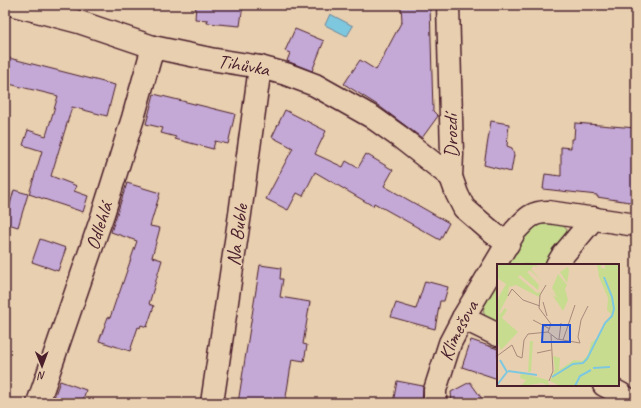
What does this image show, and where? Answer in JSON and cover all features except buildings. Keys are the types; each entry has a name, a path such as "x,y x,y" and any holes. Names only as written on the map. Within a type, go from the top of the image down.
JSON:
{"street":[{"name":"Tihůvka","path":"14,5 78,22 153,47 210,59 260,67 286,74 315,85 372,118 400,137 451,177"},
{"name":"Drozdí","path":"448,5 452,154 451,177 464,208 508,244"},
{"name":"Odlehlá","path":"38,403 103,214 153,47"},
{"name":"Na Buble","path":"212,403 260,67"},
{"name":"Klimešova","path":"435,403 435,390 450,343 463,318 515,231 525,219 538,212 548,212 636,225"},
{"path":"558,264 563,255 594,218"},
{"path":"463,318 497,334"},
{"path":"606,386 621,394 633,403"}],"green space":[{"path":"560,222 567,230 567,237 548,264 507,264 523,237 533,228 543,223"},
{"path":"497,282 497,322 490,320 485,316 484,305"}],"water":[{"path":"330,14 353,26 347,36 325,25"}]}
